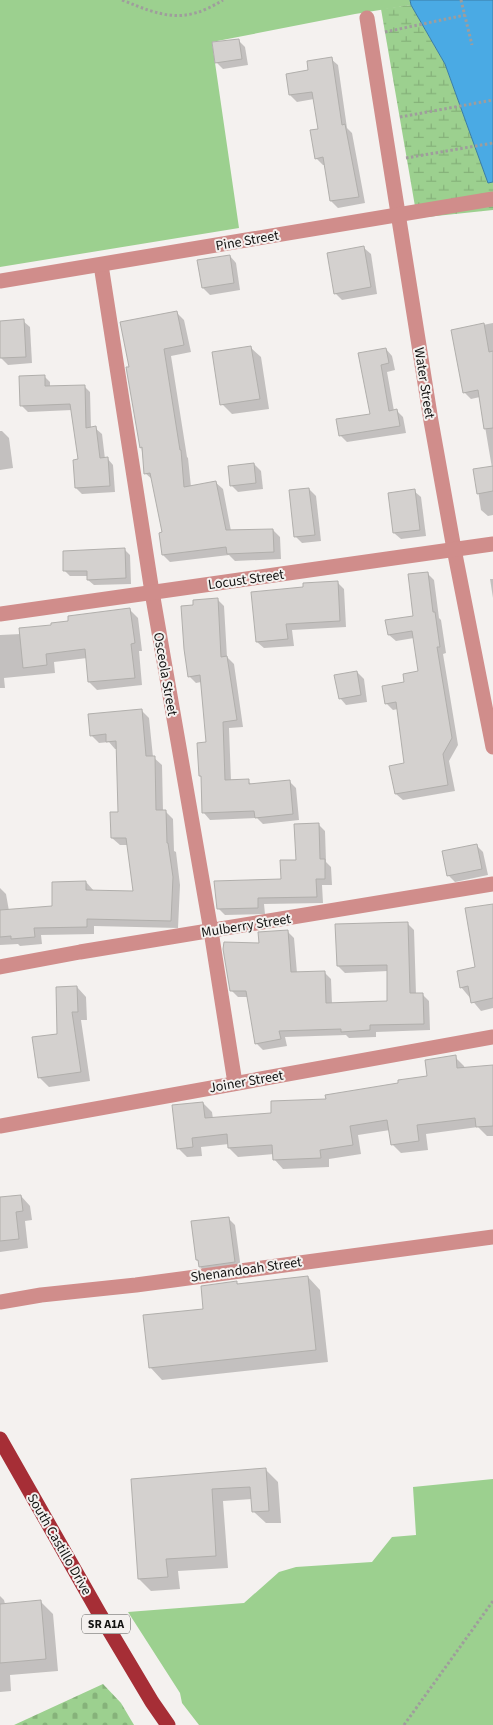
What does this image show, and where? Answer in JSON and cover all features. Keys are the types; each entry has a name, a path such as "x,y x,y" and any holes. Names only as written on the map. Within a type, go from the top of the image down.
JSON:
{"main road":[{"name":"South Castillo Drive","path":"0,1439 94,1605 152,1702 168,1725"}],"street":[{"name":"Water Street","path":"367,18 431,421 493,747"},
{"name":"Pine Street","path":"0,281 493,199"},
{"name":"Osceola Street","path":"101,265 152,592 236,1083"},
{"name":"Locust Street","path":"0,614 493,544"},
{"name":"Mulberry Street","path":"0,967 493,884"},
{"name":"Joiner Street","path":"0,1125 493,1037"},
{"name":"Shenandoah Street","path":"0,1302 41,1295 136,1285 493,1237"}],"path":[{"path":"122,0 161,15 185,16 212,7 223,0"},
{"path":"461,0 472,45"},
{"path":"385,32 465,15"},
{"path":"400,117 493,100"},
{"path":"406,158 493,143"},
{"path":"404,1725 493,1601"}],"green space":[{"path":"0,0 410,0 411,5 212,42 239,228 0,267"},
{"path":"411,5 445,64 488,182 493,182 493,210 417,218 381,9"},
{"path":"493,1479 493,1725 199,1725 182,1703 180,1693 128,1612 244,1603 279,1572 296,1567 372,1562 392,1537 416,1535 413,1487"},
{"path":"103,1684 121,1703 134,1725 14,1725"}],"water":[{"path":"410,0 493,0 493,182 488,183 445,64 411,5"}],"building":[{"path":"239,39 242,59 215,63 212,42"},
{"path":"332,57 342,125 345,124 359,197 330,201 323,157 315,159 310,130 318,129 312,92 289,95 286,74 308,70 307,61"},
{"path":"364,246 371,287 334,294 327,253"},
{"path":"230,255 234,283 202,288 197,260"},
{"path":"177,311 184,345 164,349 181,450 184,487 216,481 226,530 273,529 274,552 227,554 226,547 162,555 159,533 162,532 150,473 144,474 142,447 140,448 126,367 129,367 120,322"},
{"path":"24,319 26,357 0,358 0,321"},
{"path":"484,323 489,352 493,351 493,428 484,429 478,390 463,393 451,330"},
{"path":"251,346 260,399 220,405 212,352"},
{"path":"386,348 389,363 381,365 389,411 397,409 400,426 339,436 336,419 370,414 358,353"},
{"path":"45,375 45,386 85,385 86,428 96,426 100,458 108,457 110,486 75,488 73,460 78,459 70,404 20,406 19,376"},
{"path":"254,463 256,483 230,486 228,466"},
{"path":"493,466 493,491 477,494 473,469"},
{"path":"309,488 315,535 294,537 289,490"},
{"path":"415,489 420,530 393,533 388,493"},
{"path":"125,548 126,578 87,580 87,571 63,571 63,551"},
{"path":"428,572 440,647 437,647 452,738 443,754 448,785 395,794 389,766 404,763 396,702 385,704 382,686 404,682 403,674 418,671 412,631 388,635 385,620 413,616 408,574"},
{"path":"338,581 340,621 286,624 288,639 256,642 251,592 303,587 303,583"},
{"path":"218,598 221,657 227,656 237,720 223,722 225,780 249,779 249,784 290,780 293,814 255,818 254,811 202,813 201,776 199,776 197,743 206,742 200,675 188,677 181,606 193,605 193,600"},
{"path":"130,608 135,643 131,644 135,678 88,682 85,649 46,654 47,665 23,668 19,628 51,625 51,623 68,621 68,616"},
{"path":"357,671 361,695 339,699 334,675"},
{"path":"142,709 146,756 155,756 156,810 166,810 167,843 173,877 171,921 87,919 87,927 34,928 35,937 11,939 11,936 0,937 0,910 52,906 52,882 86,881 86,890 133,891 126,838 111,838 110,812 118,812 116,741 106,742 106,734 90,736 88,714"},
{"path":"319,823 320,859 325,859 325,879 316,879 317,897 258,898 258,908 217,909 214,881 281,879 280,860 296,860 294,824"},
{"path":"477,844 482,869 447,876 442,851"},
{"path":"493,904 493,998 471,1003 468,986 460,988 457,971 475,967 465,908"},
{"path":"408,922 410,993 423,993 424,1024 370,1025 370,1030 341,1032 341,1029 279,1031 281,1039 255,1044 246,991 230,991 223,949 224,942 259,943 258,932 288,930 291,972 325,971 326,1003 387,1001 387,965 337,966 335,924"},
{"path":"77,986 78,1012 72,1012 81,1072 38,1078 32,1037 57,1034 56,987"},
{"path":"456,1055 457,1068 493,1065 493,1126 476,1127 475,1118 417,1125 419,1141 391,1145 387,1120 350,1126 353,1145 320,1150 321,1158 273,1160 272,1145 228,1148 227,1134 192,1138 193,1147 177,1149 172,1105 203,1102 205,1118 271,1113 271,1101 326,1099 325,1095 398,1083 398,1080 427,1076 425,1060"},
{"path":"21,1195 23,1211 16,1212 19,1239 0,1241 0,1197"},
{"path":"229,1217 235,1262 199,1267 198,1260 196,1260 191,1221"},
{"path":"308,1276 316,1350 149,1368 143,1315 203,1309 201,1286 237,1281 237,1284"},
{"path":"266,1468 269,1511 252,1512 250,1487 212,1489 216,1556 166,1559 168,1577 138,1579 131,1479"},
{"path":"41,1600 46,1659 0,1663 0,1604"}]}
